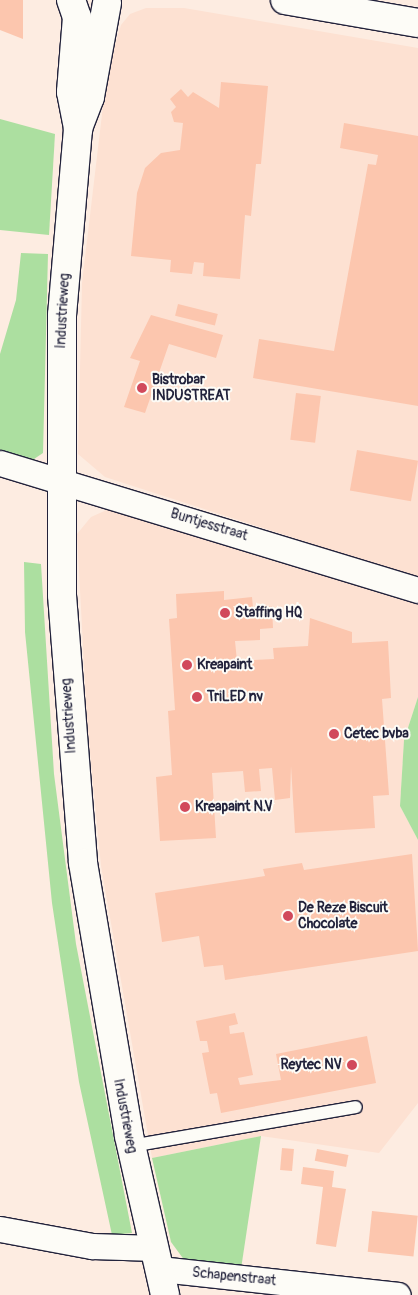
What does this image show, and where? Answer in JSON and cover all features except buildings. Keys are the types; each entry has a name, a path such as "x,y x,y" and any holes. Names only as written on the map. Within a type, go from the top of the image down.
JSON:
{"main road":[{"name":"Industrieweg","path":"73,0 88,5 109,1 90,97 78,129"},
{"name":"Industrieweg","path":"73,0 77,16 71,92 78,129 62,315 59,480 69,723 83,863 131,1146 165,1295"},
{"path":"285,0 342,5 418,22"}],"street":[{"name":"Buntjesstraat","path":"0,463 418,590"},
{"name":"Schapenstraat","path":"0,1229 157,1258 398,1295"}],"lane":[{"path":"131,1146 356,1107"}],"shaded area":[{"path":"146,8 184,8 418,48 418,578 105,477 78,454 82,283 107,72 121,25 130,14"},
{"path":"111,508 418,601 418,697 404,740 400,806 418,840 418,1103 379,1153 261,1136 152,1158 101,866 87,721 77,534 91,517"}],"green space":[{"path":"0,119 55,134 49,235 0,230"},
{"path":"21,253 48,254 43,453 31,461 0,457 0,354 16,300"},
{"path":"24,562 41,564 54,774 76,944 132,1233 112,1235 79,1082 52,903 25,632"},
{"path":"418,697 418,840 400,806 404,740"},
{"path":"261,1136 241,1269 185,1261 171,1242 152,1158"}],"place":[{"name":"Bistrobar INDUSTREAT","path":"142,388"},
{"name":"Staffing HQ","path":"225,613"},
{"name":"Kreapaint","path":"187,665"},
{"name":"TriLED nv","path":"197,697"},
{"name":"Cetec bvba","path":"334,734"},
{"name":"Kreapaint N.V","path":"185,807"},
{"name":"De Reze Biscuit Chocolate","path":"288,916"},
{"name":"Reytec NV","path":"352,1065"}]}
